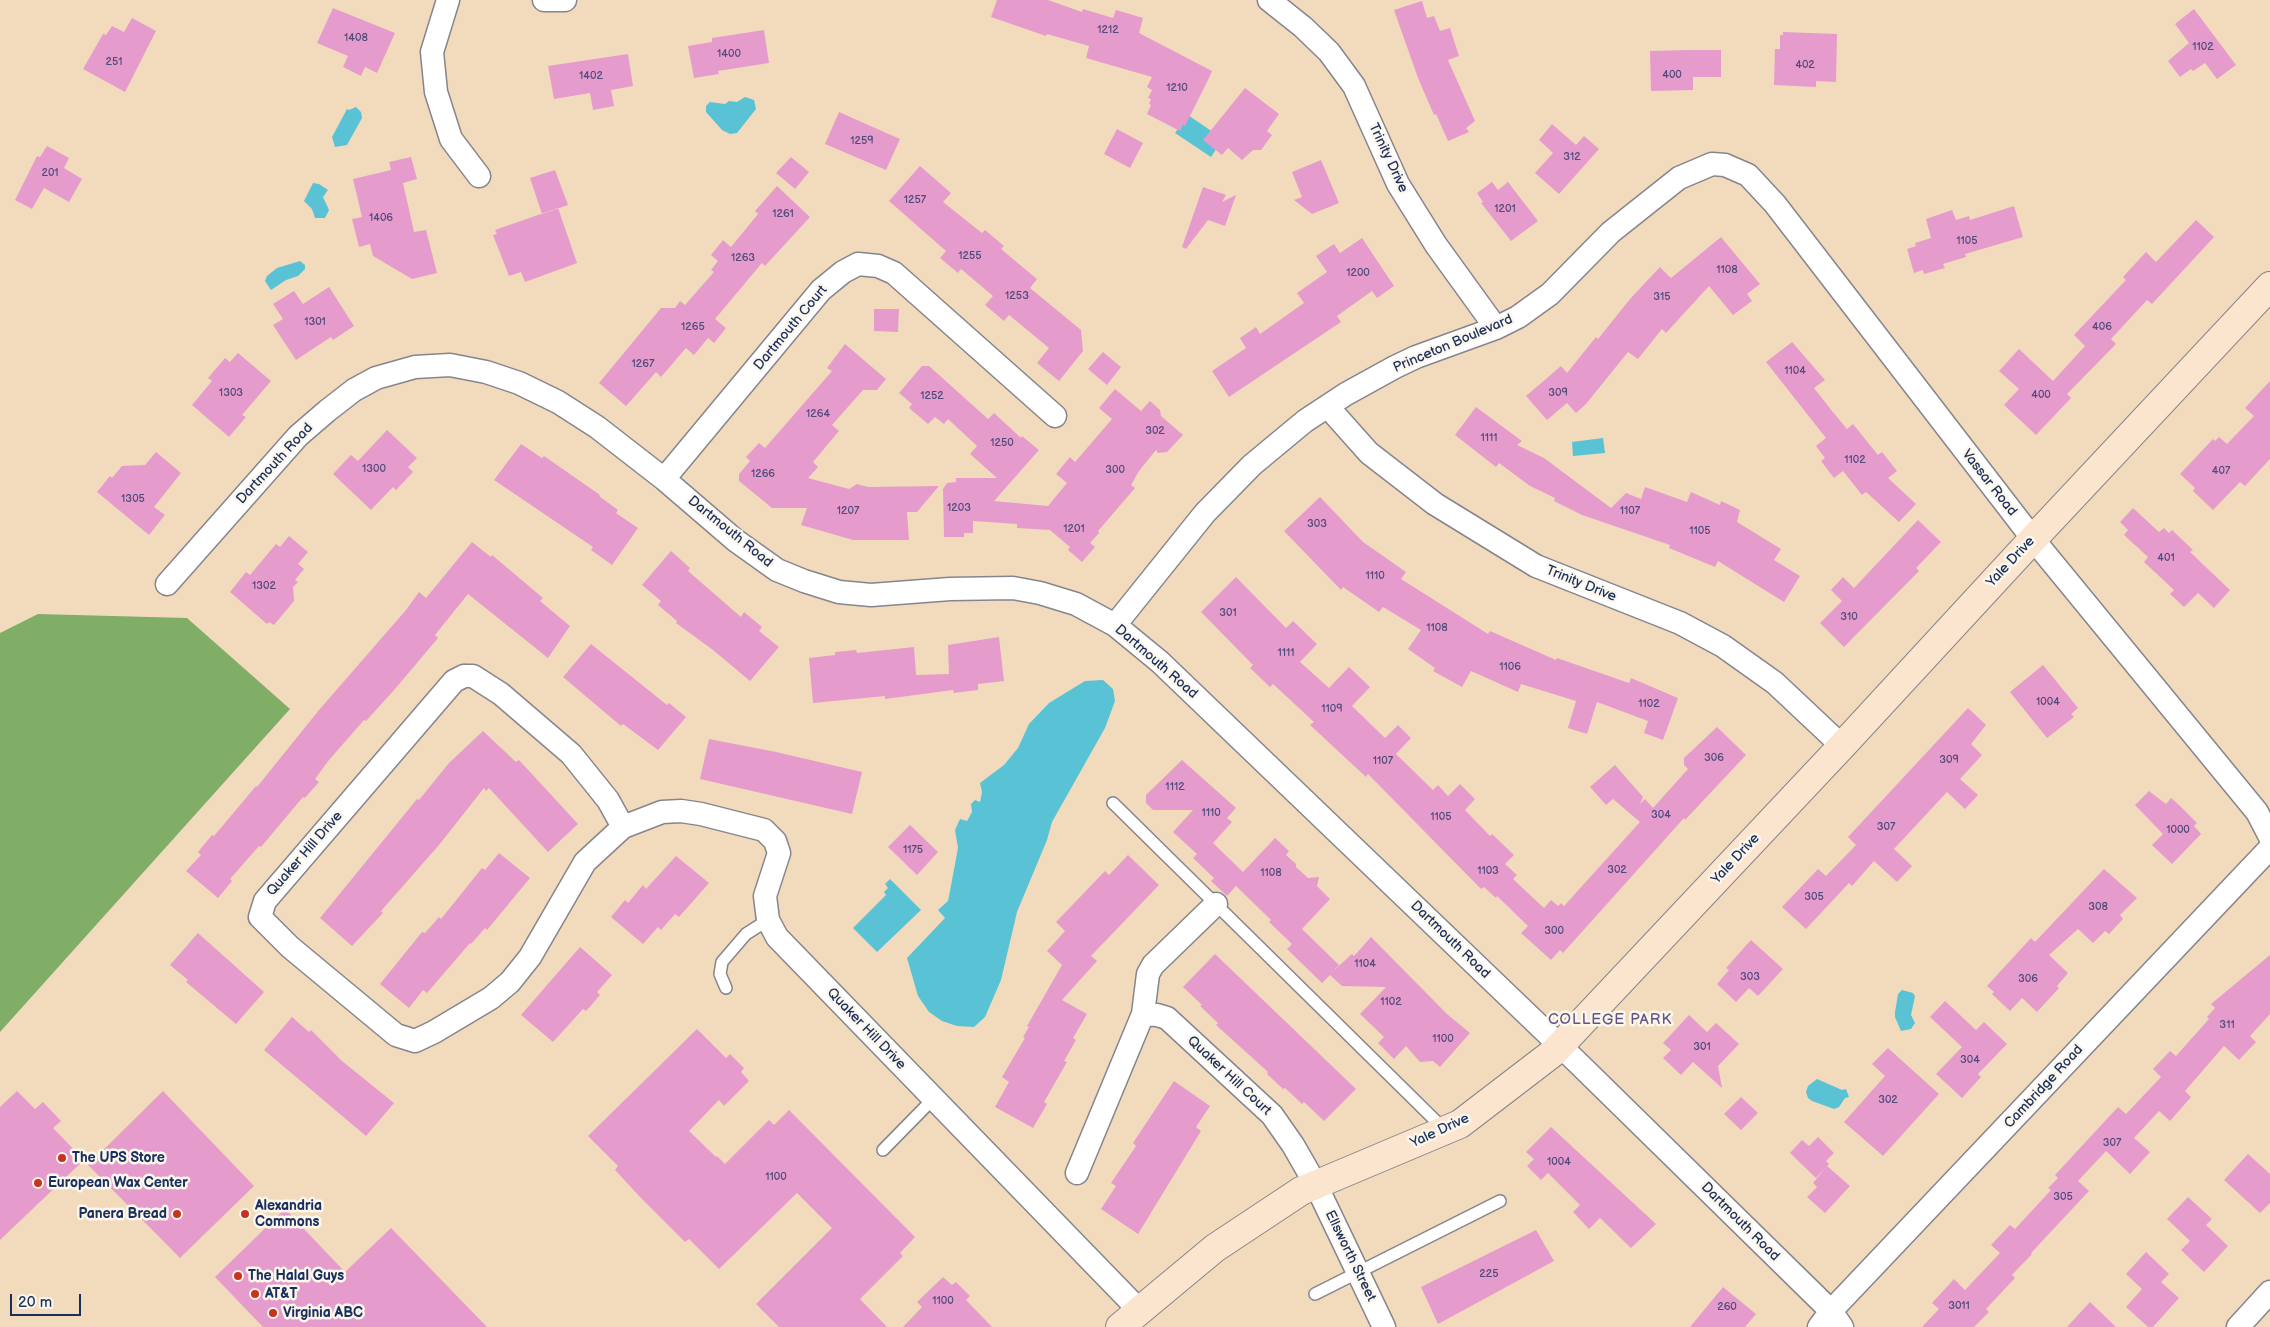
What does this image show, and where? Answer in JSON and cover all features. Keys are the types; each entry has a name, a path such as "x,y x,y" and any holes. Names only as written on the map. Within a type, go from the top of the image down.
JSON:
{"street":[{"path":"448,0 432,52 436,92 451,139 479,176"},
{"path":"544,0 565,0"},
{"name":"Trinity Drive","path":"1269,0 1292,17 1322,46 1354,86 1398,184 1436,245 1496,328"},
{"name":"Princeton Boulevard","path":"1115,625 1205,513 1252,465 1305,422 1346,394 1416,357 1496,328 1518,317 1550,294 1612,232 1679,178 1712,164 1719,165"},
{"name":"Vassar Road","path":"1719,165 1736,168 1748,175 1775,204 2032,539 2257,812 2270,836"},
{"name":"Dartmouth Court","path":"664,479 821,290 843,272 858,264 878,266 894,273 1055,416"},
{"name":"Yale Drive","path":"1129,1318 1215,1248 1301,1190 1445,1130 1476,1113 1560,1045 1842,746 2032,539 2270,286"},
{"name":"Dartmouth Road","path":"167,584 298,436 354,390 376,378 415,368 450,365 486,372 519,383 566,407 664,479 736,540 777,570 838,592 871,595 950,589 1013,588 1040,593 1076,604 1115,625 1167,669 1560,1045 1831,1322"},
{"name":"Trinity Drive","path":"1328,407 1369,453 1435,504 1536,566 1680,623 1724,646 1775,683 1842,746"},
{"name":"Quaker Hill Drive","path":"623,828 608,800 571,754 501,694 472,676 464,676 454,682 265,901 260,917 290,947 396,1035 415,1041 434,1032 491,998 510,982 530,957 585,862 623,828 662,812 681,811 701,814 764,830 775,841 779,853 765,896 768,920 777,937 934,1098 1129,1318"},
{"name":"Cambridge Road","path":"1831,1322 2270,848"},
{"path":"1078,1173 1143,1014 1148,974 1154,964 1216,904"},
{"name":"Quaker Hill Court","path":"1143,1014 1167,1018 1272,1115 1293,1145 1316,1185"},
{"name":"Ellsworth Street","path":"1316,1185 1384,1327"},
{"path":"2248,1324 2270,1292"}],"lane":[{"path":"1113,803 1445,1130"},
{"path":"726,988 720,974 722,962 746,934 768,920"},
{"path":"883,1150 934,1098"},
{"path":"1315,1294 1359,1274 1500,1201"}],"green space":[{"path":"38,614 187,618 290,709 0,1032 0,633"}],"water":[{"path":"745,97 754,100 756,109 737,133 730,134 722,130 706,112 706,106 710,102 725,104 729,101 737,102"},
{"path":"356,107 361,112 362,118 347,145 335,147 332,137 347,109"},
{"path":"1188,115 1223,139 1211,157 1175,133"},
{"path":"313,183 319,184 328,190 323,197 329,210 325,218 315,218 312,209 304,201"},
{"path":"300,261 305,265 305,269 298,276 286,280 271,290 265,281 267,276 277,268"},
{"path":"1603,438 1605,453 1573,456 1572,442"},
{"path":"1103,680 1113,689 1115,701 1105,728 1052,822 1047,840 1017,912 1001,980 985,1017 974,1027 957,1026 942,1021 929,1012 918,996 907,958 945,918 938,910 948,901 958,848 955,830 960,819 967,821 972,812 971,804 975,800 980,802 982,792 980,783 1004,765 1018,748 1029,724 1049,703 1085,681"},
{"path":"890,879 921,910 877,952 853,928 886,895 884,892 888,888 885,884"},
{"path":"1902,990 1913,993 1915,996 1911,1015 1915,1023 1911,1029 1901,1031 1895,1017 1895,1012 1898,994"},
{"path":"1817,1079 1842,1090 1846,1089 1849,1097 1845,1098 1839,1107 1834,1109 1812,1101 1808,1098 1806,1092 1808,1086"}],"building":[{"path":"997,0 1048,0 1082,12 1083,9 1113,18 1116,10 1143,18 1139,33 1212,71 1185,126 1183,124 1180,131 1147,114 1151,105 1149,104 1151,99 1148,98 1152,90 1147,87 1152,77 1086,58 1089,46 1047,34 1046,36 991,17"},
{"path":"1422,1 1427,18 1434,16 1440,31 1450,28 1459,56 1448,60 1475,121 1466,128 1469,132 1448,141 1418,78 1394,10"},
{"path":"333,8 395,33 377,73 365,67 361,76 343,67 348,56 317,43"},
{"path":"2194,9 2236,65 2217,79 2205,63 2193,71 2191,69 2180,77 2168,61 2189,43 2175,24"},
{"path":"132,18 156,31 125,92 83,69 103,34 106,35 112,26 124,32"},
{"path":"764,30 769,63 718,71 719,74 694,78 688,46 712,42 712,38"},
{"path":"1783,32 1837,34 1836,82 1816,81 1816,87 1774,85 1775,49 1780,49 1780,35 1783,35"},
{"path":"1721,50 1721,77 1693,77 1693,90 1651,91 1650,51"},
{"path":"628,54 633,86 611,90 614,106 593,110 590,93 554,99 548,66"},
{"path":"1245,88 1279,114 1267,131 1272,135 1261,150 1253,150 1242,160 1228,148 1222,155 1203,140"},
{"path":"839,112 900,139 886,170 825,144"},
{"path":"1552,124 1576,145 1584,136 1599,149 1559,194 1535,173 1553,153 1539,140"},
{"path":"1117,129 1143,143 1130,168 1104,154"},
{"path":"47,146 69,158 64,168 82,179 69,202 44,188 32,209 15,200 37,156 40,157"},
{"path":"411,157 417,179 403,183 414,232 426,230 437,273 412,279 373,256 370,244 359,247 352,219 362,217 353,179 391,170 389,162"},
{"path":"791,157 809,172 795,189 776,173"},
{"path":"1321,160 1339,203 1312,214 1294,200 1302,197 1292,172"},
{"path":"920,166 951,193 943,202 982,233 985,230 1004,246 1001,249 1037,279 1030,288 1081,330 1083,351 1059,381 1037,363 1049,348 1009,315 1004,321 985,305 993,296 961,269 958,273 940,258 946,251 889,201"},
{"path":"555,170 568,205 542,214 530,178"},
{"path":"1492,182 1498,190 1508,182 1538,221 1511,241 1481,203 1483,202 1477,193"},
{"path":"777,186 810,217 765,266 762,263 715,319 726,328 714,343 708,338 694,355 686,348 661,377 656,372 626,406 599,383 661,308 675,308 680,301 685,305 714,272 711,270 718,261 711,255 723,240 731,247 758,214 755,211"},
{"path":"1203,187 1226,195 1222,202 1236,195 1225,226 1208,220 1186,249 1182,247"},
{"path":"2014,206 2023,237 1965,254 1966,257 1943,264 1945,268 1924,274 1923,270 1914,273 1907,249 1916,246 1915,243 1931,238 1926,219 1952,210 1956,220 1969,216 1970,220"},
{"path":"558,208 577,263 525,282 521,272 509,276 493,235 497,234 495,230"},
{"path":"2196,220 2214,237 2152,304 2147,300 2111,339 2116,344 2067,394 2071,398 2036,435 2004,405 2019,389 1999,371 2019,349 2053,381 2085,346 2074,335 2126,280 2123,277 2146,252 2156,262"},
{"path":"1721,237 1760,284 1747,294 1752,301 1733,315 1709,286 1666,333 1662,329 1638,359 1628,352 1586,404 1576,413 1567,403 1547,420 1526,396 1561,366 1567,373 1596,337 1598,339 1630,299 1660,267 1671,278"},
{"path":"1362,238 1394,286 1377,298 1372,291 1337,316 1341,322 1229,397 1212,371 1246,348 1240,338 1256,327 1260,334 1304,303 1297,293 1327,272 1316,256 1334,244 1340,253"},
{"path":"329,287 354,326 333,340 331,337 296,360 273,325 283,319 273,304 294,291 303,304"},
{"path":"874,309 899,309 898,332 874,331"},
{"path":"1792,342 1825,380 1814,388 1832,411 1847,429 1853,424 1878,455 1882,452 1897,471 1888,478 1916,504 1899,522 1866,492 1862,495 1843,471 1834,478 1821,461 1825,458 1816,446 1826,438 1766,362"},
{"path":"845,344 886,379 877,390 863,390 832,425 839,431 813,462 818,467 808,478 849,489 857,484 868,487 939,486 917,512 907,512 909,540 853,540 801,525 807,508 772,508 739,481 739,474 750,461 746,457 759,443 765,448 832,371 827,368"},
{"path":"1103,352 1121,367 1107,385 1088,369"},
{"path":"238,353 271,381 242,415 246,417 229,437 192,405 212,381 208,378 225,358 230,362"},
{"path":"922,366 929,366 988,419 994,413 1021,438 1022,436 1039,450 994,501 1048,506 1067,483 1056,474 1070,457 1075,462 1112,419 1099,408 1115,389 1141,411 1150,401 1160,410 1161,416 1183,435 1167,452 1158,453 1156,450 1139,471 1131,485 1135,488 1098,531 1099,533 1090,543 1095,547 1082,562 1068,550 1070,547 1050,530 1017,528 1017,524 973,521 973,533 964,533 964,537 944,537 943,489 947,483 956,482 956,478 997,478 970,454 977,446 948,419 944,424 935,417 928,424 909,408 912,404 899,393"},
{"path":"2270,381 2270,459 2245,486 2240,482 2213,510 2193,491 2195,488 2180,474 2213,439 2215,441 2219,437 2227,444 2254,416 2245,408"},
{"path":"1476,407 1522,441 1517,445 1544,458 1611,508 1626,493 1641,499 1645,487 1687,502 1691,492 1720,505 1721,501 1740,510 1737,522 1781,549 1774,560 1800,576 1784,602 1718,561 1715,567 1669,548 1670,545 1582,515 1554,501 1555,498 1530,486 1499,463 1496,467 1455,435"},
{"path":"387,430 417,458 408,467 413,472 396,490 393,487 371,510 333,474 351,455 358,461"},
{"path":"521,444 542,458 544,456 600,495 618,510 616,513 638,528 612,565 591,550 593,547 494,480"},
{"path":"156,452 181,473 154,507 165,515 149,535 97,492 110,476 112,478 122,466 145,465"},
{"path":"1320,497 1363,542 1406,572 1401,579 1488,634 1490,631 1556,660 1557,658 1629,683 1631,678 1678,698 1663,740 1644,733 1648,721 1597,702 1587,734 1568,728 1576,701 1521,684 1518,692 1471,671 1462,687 1433,671 1435,668 1408,649 1421,630 1383,607 1379,612 1343,587 1341,590 1284,531"},
{"path":"2133,508 2159,532 2164,528 2169,533 2172,530 2193,550 2190,552 2230,590 2214,608 2198,593 2184,607 2170,594 2174,590 2144,562 2148,557 2124,535 2128,530 2120,522"},
{"path":"1918,520 1941,542 1916,568 1919,571 1844,647 1820,623 1842,601 1831,590 1843,577 1854,588"},
{"path":"289,536 308,552 298,564 304,569 295,580 298,582 293,587 294,601 274,625 269,622 267,624 230,592 246,572 250,575 276,544 280,547"},
{"path":"472,542 491,557 492,555 543,598 540,601 570,626 548,658 468,594 435,635 438,638 395,689 366,721 364,720 329,760 315,779 319,782 305,798 303,797 261,847 259,846 230,879 232,881 218,898 186,871 201,855 198,852 257,787 319,710 406,610 419,592 426,598"},
{"path":"671,551 690,568 688,571 741,617 744,612 762,627 759,631 779,647 750,681 713,650 676,623 677,621 658,605 661,601 642,585"},
{"path":"1236,577 1286,628 1293,621 1317,644 1300,662 1329,688 1349,667 1370,687 1352,706 1385,738 1398,725 1411,738 1396,754 1433,790 1438,785 1448,796 1460,784 1475,799 1465,810 1490,836 1492,834 1514,855 1505,864 1517,875 1513,879 1544,908 1551,900 1558,906 1561,903 1564,906 1640,822 1613,799 1606,805 1590,787 1615,765 1643,797 1640,804 1645,799 1653,808 1688,769 1684,765 1684,758 1717,727 1746,755 1685,820 1684,818 1563,953 1560,950 1551,960 1521,933 1528,926 1497,896 1496,898 1484,887 1481,889 1368,774 1366,777 1310,725 1314,722 1273,684 1270,687 1250,668 1253,665 1201,612"},
{"path":"999,637 1004,681 978,684 978,690 954,693 953,690 885,699 885,696 813,703 809,658 835,655 835,652 856,650 857,653 914,647 916,675 949,674 948,645"},
{"path":"591,644 667,705 669,703 686,717 658,750 623,724 621,726 563,677"},
{"path":"2043,665 2078,708 2071,714 2074,717 2047,738 2010,692"},
{"path":"1968,708 1986,725 1971,744 1982,755 1960,779 1978,795 1965,809 1947,792 1894,849 1912,866 1897,882 1874,861 1852,886 1849,883 1806,929 1782,907 1818,869 1826,876 1856,845 1848,837"},
{"path":"483,731 516,762 519,760 578,824 548,852 489,788 486,791 484,788 439,845 381,911 383,913 352,946 320,918 417,799 419,800 449,763"},
{"path":"709,739 862,772 852,814 700,779"},
{"path":"1182,760 1236,808 1227,818 1232,822 1213,843 1243,872 1275,838 1289,851 1286,855 1308,878 1319,877 1317,886 1330,899 1302,929 1339,965 1331,973 1352,954 1354,956 1371,937 1447,1014 1470,1033 1440,1067 1433,1061 1420,1062 1406,1046 1394,1059 1378,1043 1384,1037 1360,1014 1386,987 1342,986 1330,975 1322,983 1287,949 1292,944 1269,922 1271,920 1236,886 1227,896 1211,881 1214,878 1193,858 1197,854 1173,832 1193,810 1153,810 1146,803 1146,795"},
{"path":"2149,791 2166,804 2171,798 2197,823 2194,826 2201,834 2172,864 2152,845 2163,834 2135,805"},
{"path":"910,825 938,852 917,875 888,847"},
{"path":"499,853 530,878 487,930 485,928 427,993 423,990 409,1008 380,984 422,932 425,933 439,917 441,919 482,868 485,870"},
{"path":"1128,855 1159,885 1091,956 1097,961 1062,1000 1087,1014 1073,1038 1076,1040 1064,1061 1067,1062 1044,1102 1047,1104 1033,1128 995,1107 1009,1082 1002,1077 1025,1038 1023,1037 1029,1027 1027,1026 1062,965 1047,951 1065,931 1056,922 1105,871 1109,875"},
{"path":"676,856 709,883 679,917 675,914 661,930 658,927 643,944 611,917 625,900 628,903 643,885 646,889"},
{"path":"2104,869 2137,898 2120,915 2123,919 2109,934 2105,931 2093,943 2078,929 2049,955 2068,973 2057,986 2059,988 2037,1012 2022,998 2010,1011 1992,994 1994,992 1987,986 2031,938 2035,942"},
{"path":"198,933 264,992 236,1024 186,982 188,980 170,965"},
{"path":"1751,940 1783,969 1758,996 1749,988 1736,1002 1717,984 1729,970 1726,968"},
{"path":"580,947 612,975 597,992 600,995 586,1011 583,1009 553,1042 521,1015"},
{"path":"1215,954 1356,1089 1324,1121 1304,1102 1302,1104 1267,1074 1268,1072 1216,1025 1218,1023 1183,987"},
{"path":"2270,955 2270,1014 2250,1036 2256,1042 2239,1060 2224,1046 2185,1091 2191,1097 2170,1121 2159,1111 2134,1138 2150,1152 2130,1174 2106,1151 2078,1181 2089,1191 2012,1275 2015,1278 1986,1309 1989,1312 1974,1327 1922,1327 1939,1309 1932,1303 1954,1279 1965,1290 2000,1253 1991,1245 2010,1225 2015,1229 2051,1190 2048,1188 2058,1178 2055,1175 2118,1107 2126,1114 2161,1077 2153,1069 2170,1051 2176,1056 2209,1019 2207,1017 2215,1008 2211,1004"},
{"path":"1945,1001 1976,1030 1984,1022 2007,1044 1978,1074 1981,1077 1962,1098 1936,1074 1962,1047 1930,1017"},
{"path":"1689,1015 1707,1032 1716,1023 1739,1044 1718,1066 1722,1088 1693,1062 1681,1075 1663,1058 1671,1050 1663,1043"},
{"path":"292,1017 309,1032 311,1030 342,1061 394,1103 366,1136 264,1050"},
{"path":"697,1029 726,1058 730,1054 744,1068 741,1072 749,1081 724,1106 719,1100 689,1131 716,1157 725,1164 769,1120 774,1125 789,1110 915,1237 900,1253 903,1256 860,1299 887,1327 779,1327 756,1304 832,1228 797,1193 719,1269 689,1239 685,1242 642,1199 615,1170 618,1166 588,1136"},
{"path":"1888,1048 1939,1094 1883,1156 1844,1122 1885,1076 1872,1064"},
{"path":"1174,1081 1210,1106 1196,1127 1201,1131 1138,1234 1101,1209 1116,1186 1111,1183 1136,1146 1133,1143"},
{"path":"17,1091 35,1109 43,1102 61,1121 53,1128 84,1160 0,1240 0,1107"},
{"path":"163,1091 254,1186 180,1258 88,1165"},
{"path":"1741,1097 1758,1113 1741,1130 1724,1114"},
{"path":"1551,1127 1656,1224 1631,1248 1600,1218 1589,1229 1573,1212 1580,1205 1548,1173 1541,1180 1527,1166 1534,1159 1526,1152"},
{"path":"1818,1137 1834,1153 1826,1161 1829,1164 1816,1178 1790,1153 1802,1140 1809,1146"},
{"path":"2248,1154 2270,1174 2270,1203 2260,1213 2224,1180"},
{"path":"1827,1166 1850,1186 1825,1213 1807,1197 1817,1187 1813,1183"},
{"path":"2188,1197 2212,1219 2206,1225 2228,1246 2204,1272 2181,1250 2190,1241 2167,1219"},
{"path":"285,1209 345,1272 391,1228 487,1327 263,1327 215,1277"},
{"path":"1536,1230 1554,1261 1438,1324 1421,1287"},
{"path":"2146,1252 2169,1274 2161,1282 2179,1298 2153,1327 2148,1327 2126,1307 2142,1289 2126,1274"},
{"path":"943,1277 952,1285 956,1282 970,1296 966,1300 992,1327 903,1327 922,1307 917,1302"},
{"path":"1723,1287 1756,1314 1745,1327 1690,1327"},
{"path":"2090,1302 2116,1327 2067,1327"}],"place":[{"name":"The UPS Store","path":"62,1158"},
{"name":"European Wax Center","path":"38,1183"},
{"name":"Panera Bread","path":"177,1214"},
{"name":"Alexandria Commons","path":"245,1214"},
{"name":"The Halal Guys","path":"238,1276"},
{"name":"AT&T","path":"255,1294"},
{"name":"Virginia ABC","path":"273,1313"}],"district":[{"name":"COLLEGE PARK","path":"1610,1020"}]}
